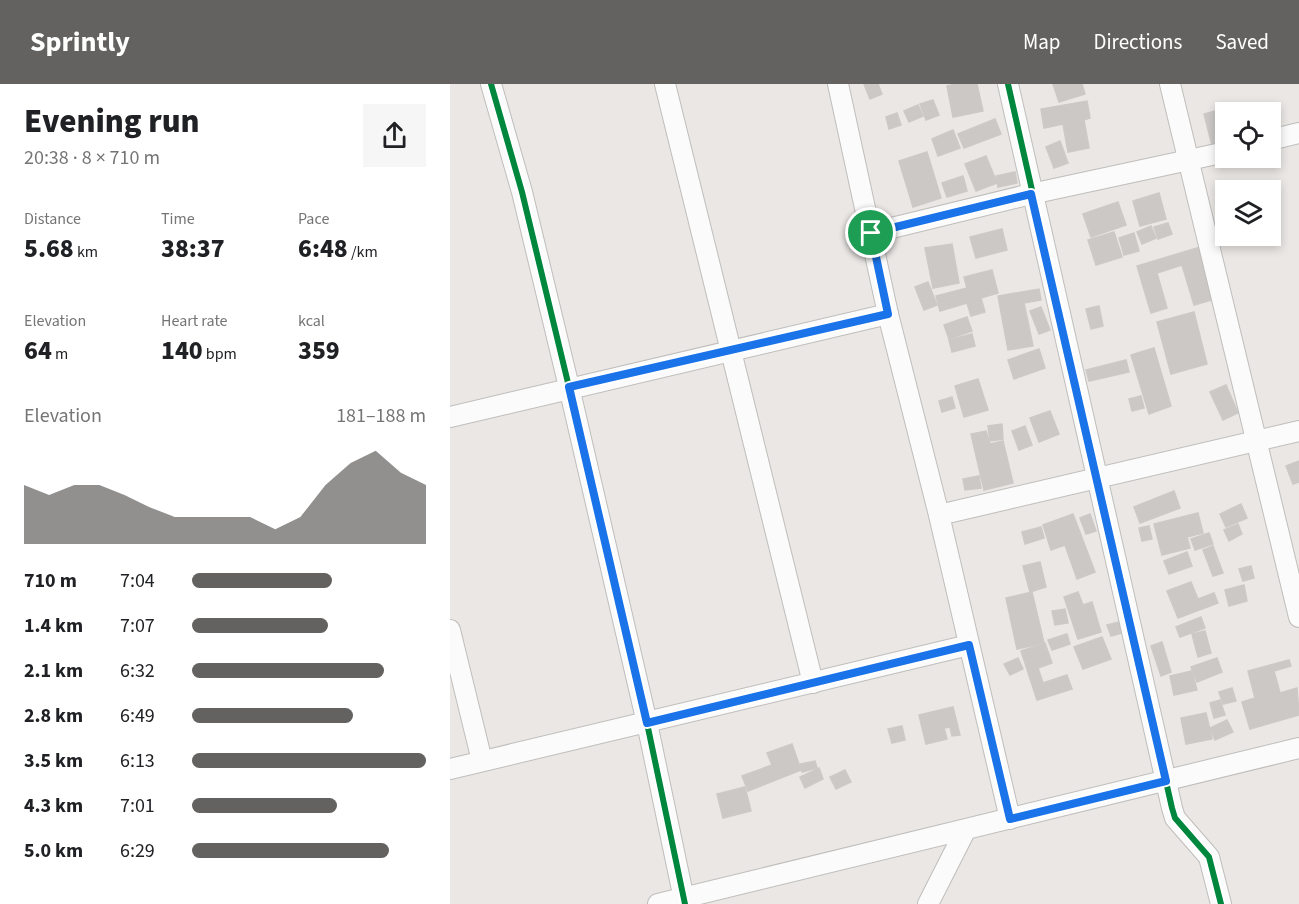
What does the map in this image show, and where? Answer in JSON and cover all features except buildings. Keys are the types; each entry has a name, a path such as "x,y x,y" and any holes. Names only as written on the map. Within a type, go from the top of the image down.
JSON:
{"street":[{"path":"491,84 522,192 569,387 647,723 684,901"},
{"path":"665,84 813,684"},
{"path":"838,84 888,314 939,515 1010,819"},
{"path":"1008,84 1031,194 1175,818 1209,857 1221,904"},
{"path":"1170,84 1299,617"},
{"path":"1281,138 1299,133"},
{"path":"871,233 1031,194 1215,155"},
{"path":"450,417 569,387 732,352 888,314"},
{"path":"939,515 1299,431"},
{"path":"450,630 482,761"},
{"path":"450,769 969,645"},
{"path":"658,904 684,901 1299,748"},
{"path":"928,904 964,831"}],"cycle path":[{"path":"491,84 522,192 569,387 647,723 685,904"},
{"path":"1008,84 1172,808 1175,818 1209,857 1221,904"}],"route":[{"path":"1031,194 1166,781 1010,819 969,645 647,723 569,387 732,352 888,314 871,233 1031,194"}]}
